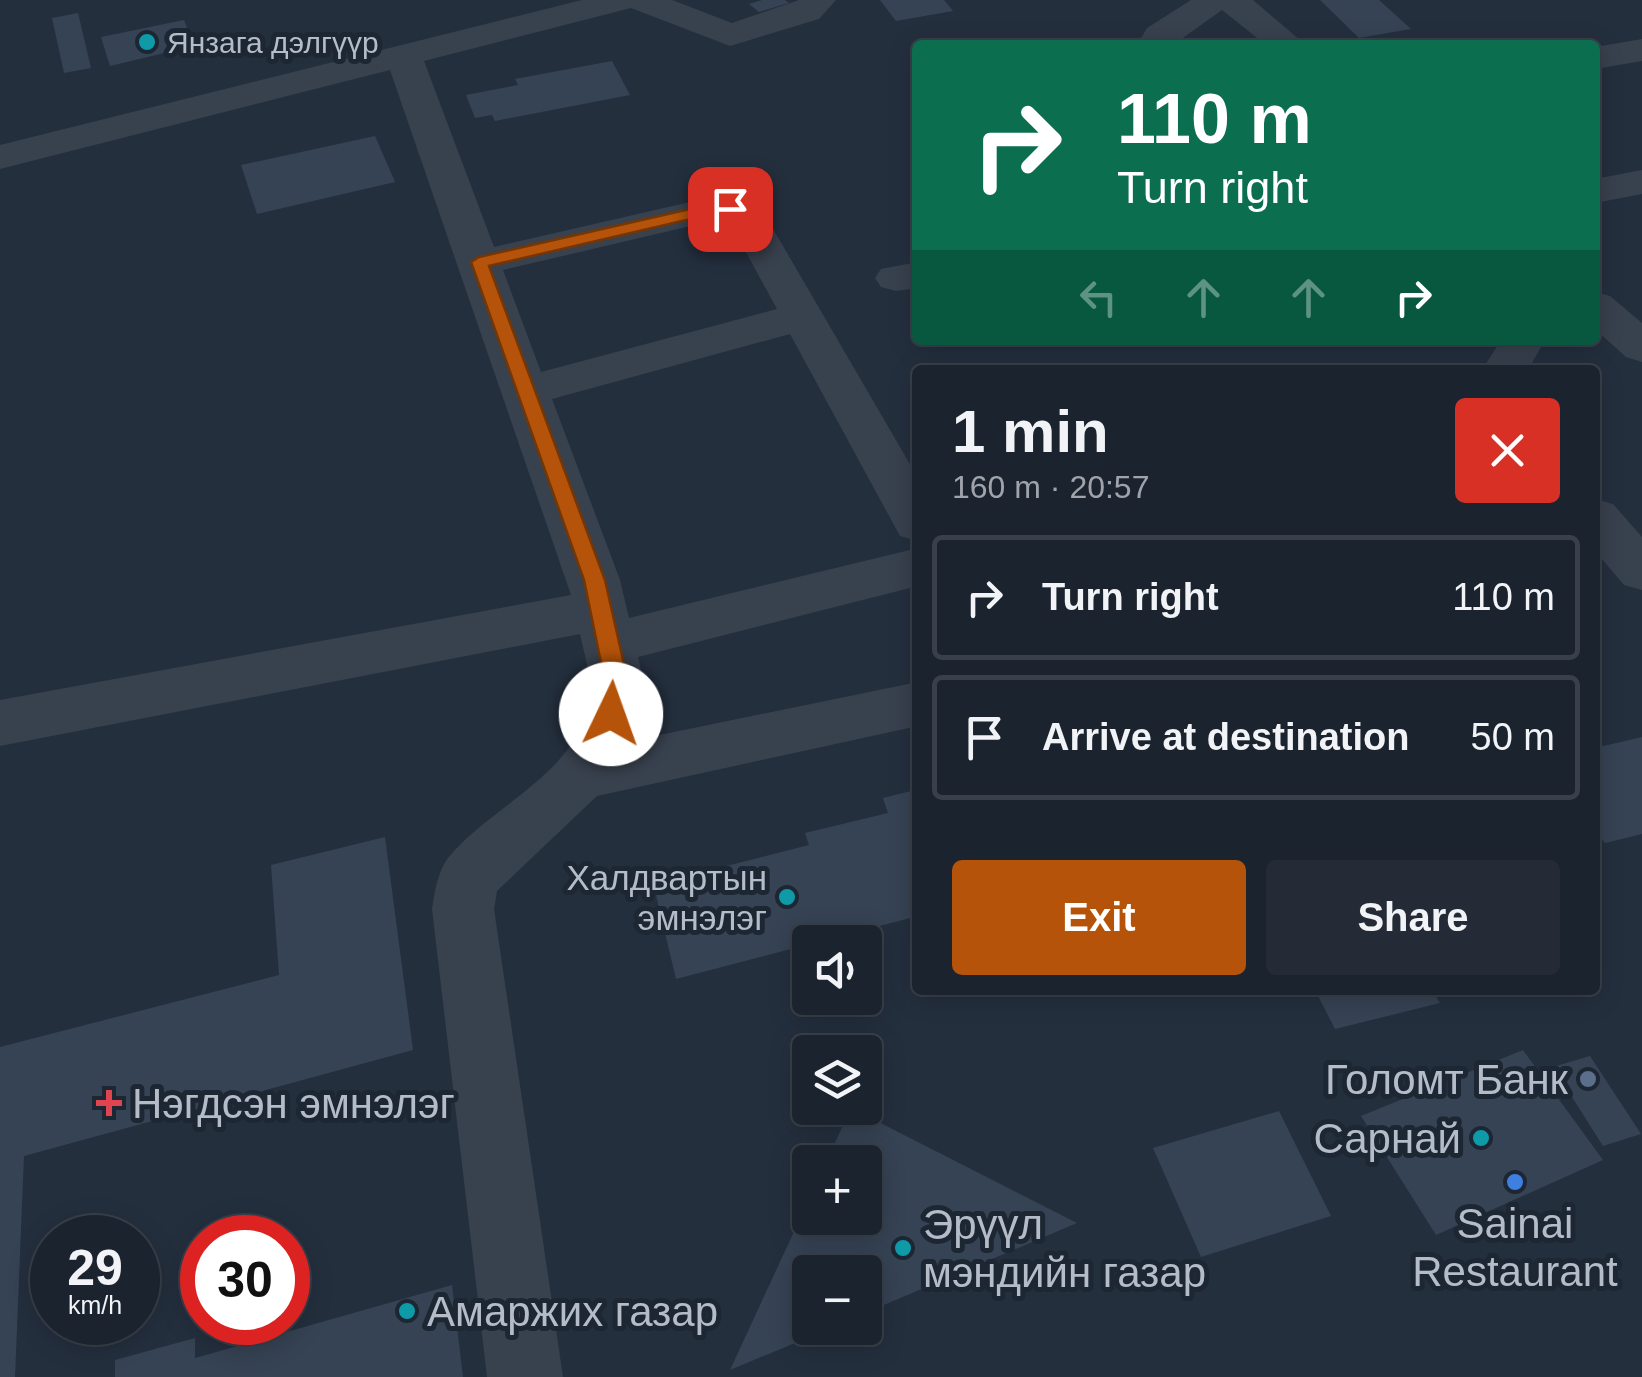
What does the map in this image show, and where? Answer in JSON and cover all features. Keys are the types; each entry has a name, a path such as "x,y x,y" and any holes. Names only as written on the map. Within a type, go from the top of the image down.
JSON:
{"street":[{"path":"0,157 622,0"},
{"path":"641,0 730,35 807,12 818,0"},
{"path":"1158,40 1214,0"},
{"path":"1231,0 1282,40"},
{"path":"1600,57 1642,50"},
{"path":"404,57 594,580 616,682 605,746 468,879 463,910 525,1377"},
{"path":"1600,190 1642,182"},
{"path":"479,262 712,209 744,212 912,512"},
{"path":"1600,310 1642,347"},
{"path":"526,391 804,316"},
{"path":"1600,523 1642,572"},
{"path":"0,723 605,626 912,568"},
{"path":"578,776 912,705"}],"building":[{"path":"762,0 789,3 759,12 749,4"},
{"path":"880,0 944,0 953,11 896,21"},
{"path":"1320,0 1379,0 1411,29 1359,38"},
{"path":"78,13 91,68 64,73 52,18"},
{"name":"Янзага дэлгүүр","path":"184,20 194,46 110,66 101,37"},
{"path":"612,61 630,95 495,121 492,115 475,118 466,95 518,85 515,79"},
{"path":"375,136 395,182 257,214 241,165"},
{"path":"1642,737 1642,834 1605,843 1600,836 1600,747"},
{"name":"Халдвартын эмнэлэг","path":"912,791 912,918 882,925 792,925 792,949 676,979 651,874 676,867 679,878 809,845 805,833 888,813 883,798"},
{"name":"Нэгдсэн эмнэлэг","path":"385,837 413,1050 24,1156 15,1377 0,1377 0,1047 279,975 271,865"},
{"path":"1318,995 1435,995 1440,1003 1335,1029"},
{"name":"Сарнай","path":"1523,1050 1603,1160 1436,1235 1361,1116"},
{"path":"1590,1056 1641,1134 1603,1146 1553,1067"},
{"path":"1279,1111 1331,1216 1201,1257 1153,1148"},
{"name":"Эрүүл мэндийн газар","path":"882,1124 1077,1223 882,1306 882,1255 792,1255 792,1344 730,1370 792,1235 882,1235 882,1145 834,1145 843,1125"},
{"name":"Амаржих газар","path":"452,1285 463,1377 115,1377 115,1360 180,1342 195,1345 195,1358 241,1345 310,1345 310,1325"}],"place":[{"name":"Янзага дэлгүүр","path":"147,42"},
{"name":"Халдвартын эмнэлэг","path":"787,897"},
{"name":"Голомт Банк","path":"1588,1079"},
{"name":"Нэгдсэн эмнэлэг","path":"109,1103"},
{"name":"Сарнай","path":"1481,1138"},
{"name":"Sainai Restaurant","path":"1515,1182"},
{"name":"Эрүүл мэндийн газар","path":"903,1248"},
{"name":"Амаржих газар","path":"407,1311"}],"route":[{"path":"611,714 616,682 594,580 479,262 712,209 730,209"}]}
